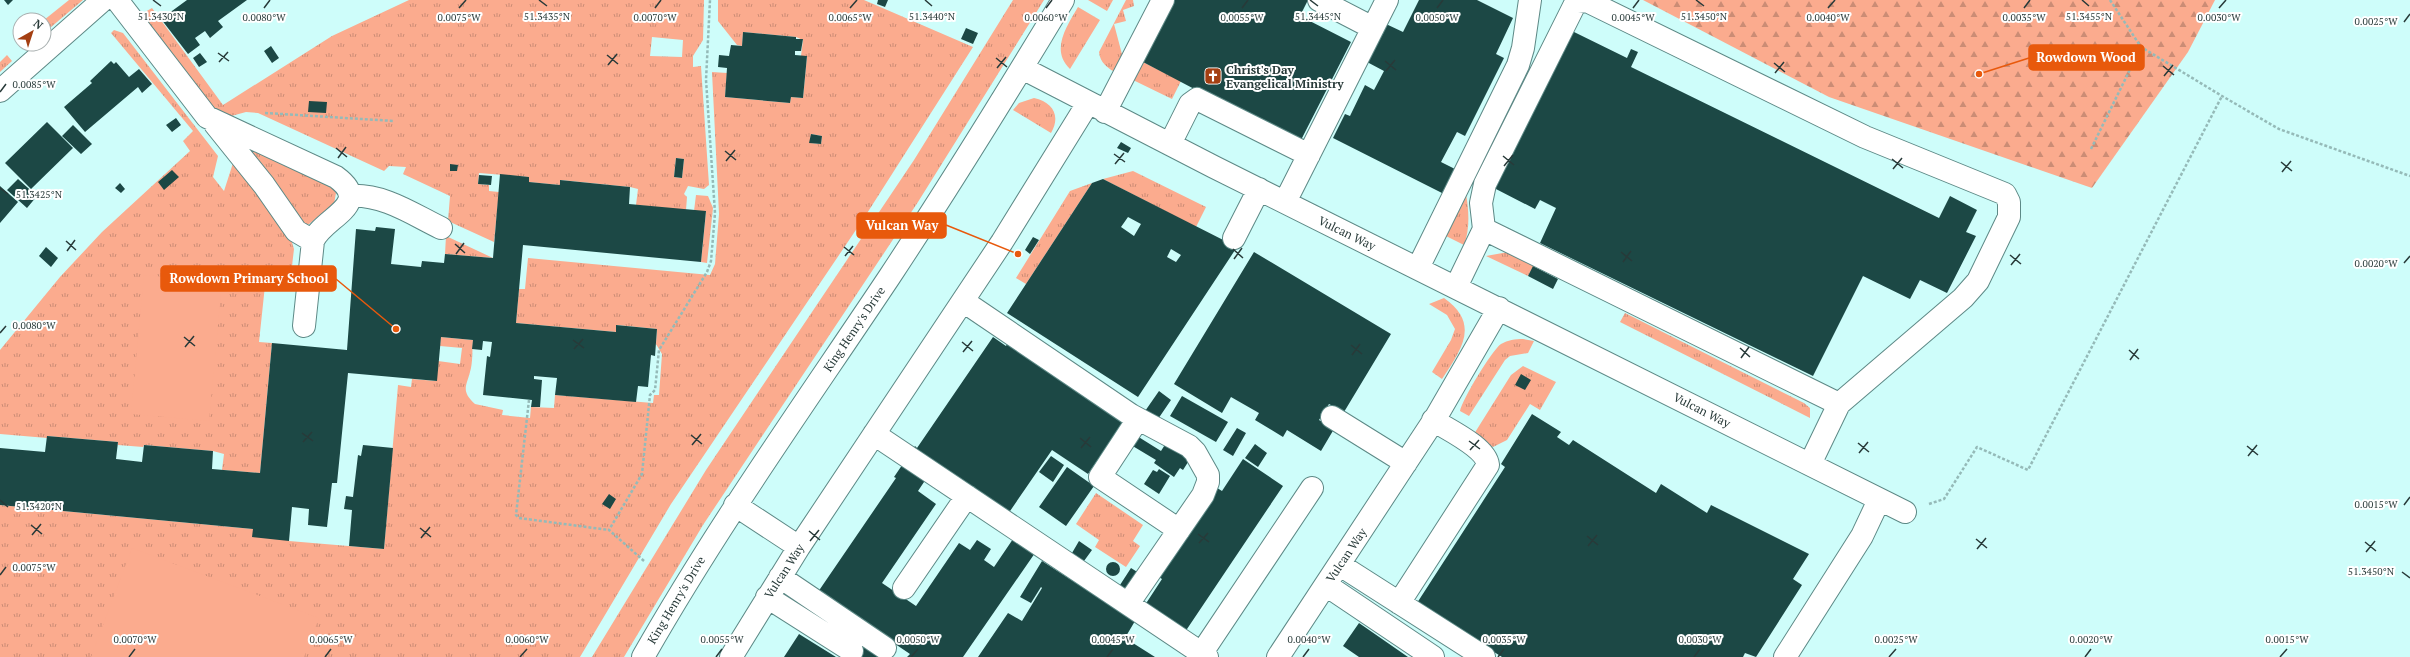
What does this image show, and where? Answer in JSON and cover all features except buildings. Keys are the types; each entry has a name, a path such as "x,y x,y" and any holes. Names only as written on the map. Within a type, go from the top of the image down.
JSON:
{"street":[{"path":"0,91 103,0"},
{"path":"117,0 203,113 212,120 336,177 348,188 350,196 349,203 345,209 323,226 313,241 304,326"},
{"name":"King Henry's Drive","path":"643,657 692,573 735,505 891,274 1022,68 1063,0"},
{"path":"1096,107 1163,0"},
{"path":"1319,0 1373,28"},
{"path":"1286,202 1387,0"},
{"path":"1418,268 1518,65 1523,48 1530,0"},
{"path":"1456,287 1484,228 1481,203 1485,184 1574,6 1582,1 1594,5 1866,137 2005,194 2009,202 2009,217 1972,289 1839,404 1810,464"},
{"name":"Vulcan Way","path":"1022,68 1259,189 1905,512"},
{"path":"1170,144 1190,104 1197,100 1309,155"},
{"name":"Vulcan Way","path":"731,657 799,547 962,301 1096,107"},
{"path":"212,120 264,185 296,230 313,241"},
{"path":"1234,238 1259,189"},
{"path":"350,196 364,195 382,199 441,228"},
{"path":"1484,228 1839,404"},
{"path":"962,301 1138,419 1189,446 1206,469 1208,482 1206,488 1128,604"},
{"name":"Vulcan Way","path":"1278,657 1406,463 1499,308"},
{"path":"1332,417 1406,463"},
{"path":"1138,419 1100,477 1179,530"},
{"path":"1399,603 1488,465 1485,455 1478,449 1433,420"},
{"path":"874,434 1128,604 1202,656 1312,488"},
{"path":"904,588 967,496"},
{"path":"1784,657 1862,536 1879,500"},
{"path":"735,505 799,547"},
{"path":"1340,565 1484,657"},
{"path":"780,577 885,648"},
{"path":"1326,585 1433,657"},
{"path":"767,597 852,651"}],"path":[{"path":"609,530 642,474 650,395 655,390 658,354 707,272 711,261 715,213 706,65 710,0"},
{"path":"2110,0 2141,47 2222,96 2279,129 2410,176"},
{"path":"2091,149 2141,47"},
{"path":"1905,512 1944,499 1977,447 2028,470 2222,96"},
{"path":"258,113 394,121"},
{"path":"528,400 516,515 519,518 609,530 644,561"}],"green space":[{"path":"69,0 83,0 52,26 52,14"},
{"path":"409,0 704,0 703,40 693,56 693,67 701,66 709,185 704,189 688,186 684,194 687,197 686,210 636,205 638,189 630,187 561,180 560,185 529,182 529,177 479,173 478,184 489,185 489,191 499,192 494,242 448,221 450,196 403,174 406,167 389,166 384,171 258,113 246,112 224,118 217,115 150,29 145,12 152,8 223,105 332,36","holes":["652,37 683,40 682,57 650,56","676,158 684,159 682,178 674,177"]},
{"path":"718,0 864,0 973,47 864,218 671,504 580,657 0,657 0,505 253,529 289,541 384,549 398,385 411,387 412,379 436,381 438,361 460,364 462,348 440,346 441,337 473,340 472,365 466,385 466,392 475,404 503,410 502,415 530,418 531,407 554,408 555,395 653,403 654,395 659,395 662,354 656,344 657,329 617,325 616,332 516,323 519,289 525,289 528,258 710,275 715,264 719,214 712,72 727,73 725,97 790,103 791,97 803,98 807,56 801,56 803,40 796,37 743,32 742,46 737,45 718,21","holes":["811,134 822,136 821,144 810,143"]},
{"path":"1013,0 1044,0 918,202 703,525 624,657 592,657 706,470 914,160"},
{"path":"1088,0 1113,0 1107,11"},
{"path":"1126,0 1133,0 1134,6 1123,10 1126,21 1114,24 1123,58 1116,73 1107,67 1101,59 1099,52"},
{"path":"1643,0 2215,0 2188,52 2092,188 1829,97"},
{"path":"1078,7 1100,20 1070,69 1064,62 1061,54 1062,38"},
{"path":"114,30 123,33 218,156 213,177 224,191 234,160 290,236 294,249 292,266 266,276 259,342 272,343 260,473 222,470 224,454 213,451 144,445 143,447 118,445 118,442 47,436 47,438 0,434 0,350 60,277 102,232 190,151 183,141 193,131 111,33"},
{"path":"7,55 12,61 0,72 0,62"},
{"path":"1143,62 1181,81 1172,99 1133,80"},
{"path":"1034,98 1046,103 1053,111 1055,121 1051,133 1013,110 1019,103"},
{"path":"244,146 330,184 336,193 334,204 304,228"},
{"path":"1133,171 1206,207 1196,227 1103,179"},
{"path":"1092,183 1026,284 1016,278 1070,191"},
{"path":"1466,194 1468,220 1464,245 1446,236"},
{"path":"696,195 708,196 713,208 707,263 701,262 706,212 694,211"},
{"path":"446,236 493,258 445,254"},
{"path":"1508,252 1535,263 1528,276 1486,256"},
{"path":"144,275 222,283 209,421 131,414"},
{"path":"1444,298 1455,308 1462,318 1465,327 1461,347 1456,358 1442,379 1432,372 1451,340 1455,329 1447,315 1429,304"},
{"path":"1625,313 1804,403 1810,408 1810,418 1620,322"},
{"path":"1523,339 1534,341 1528,353 1510,356 1505,360 1469,416 1460,411 1471,387 1497,348 1506,342"},
{"path":"1523,366 1556,382 1540,410 1530,404 1507,440 1493,447 1474,434 1511,375"},
{"path":"1096,493 1143,525 1133,541 1140,546 1126,567 1095,547 1099,540 1076,524"},
{"path":"132,548 319,618 304,657 91,657"}],"place":[{"name":"Rowdown Wood","path":"1979,74"},
{"name":"Christ's Day Evangelical Ministry","path":"1213,76"},
{"name":"Vulcan Way","path":"1018,254"},
{"name":"Rowdown Primary School","path":"396,329"}]}
